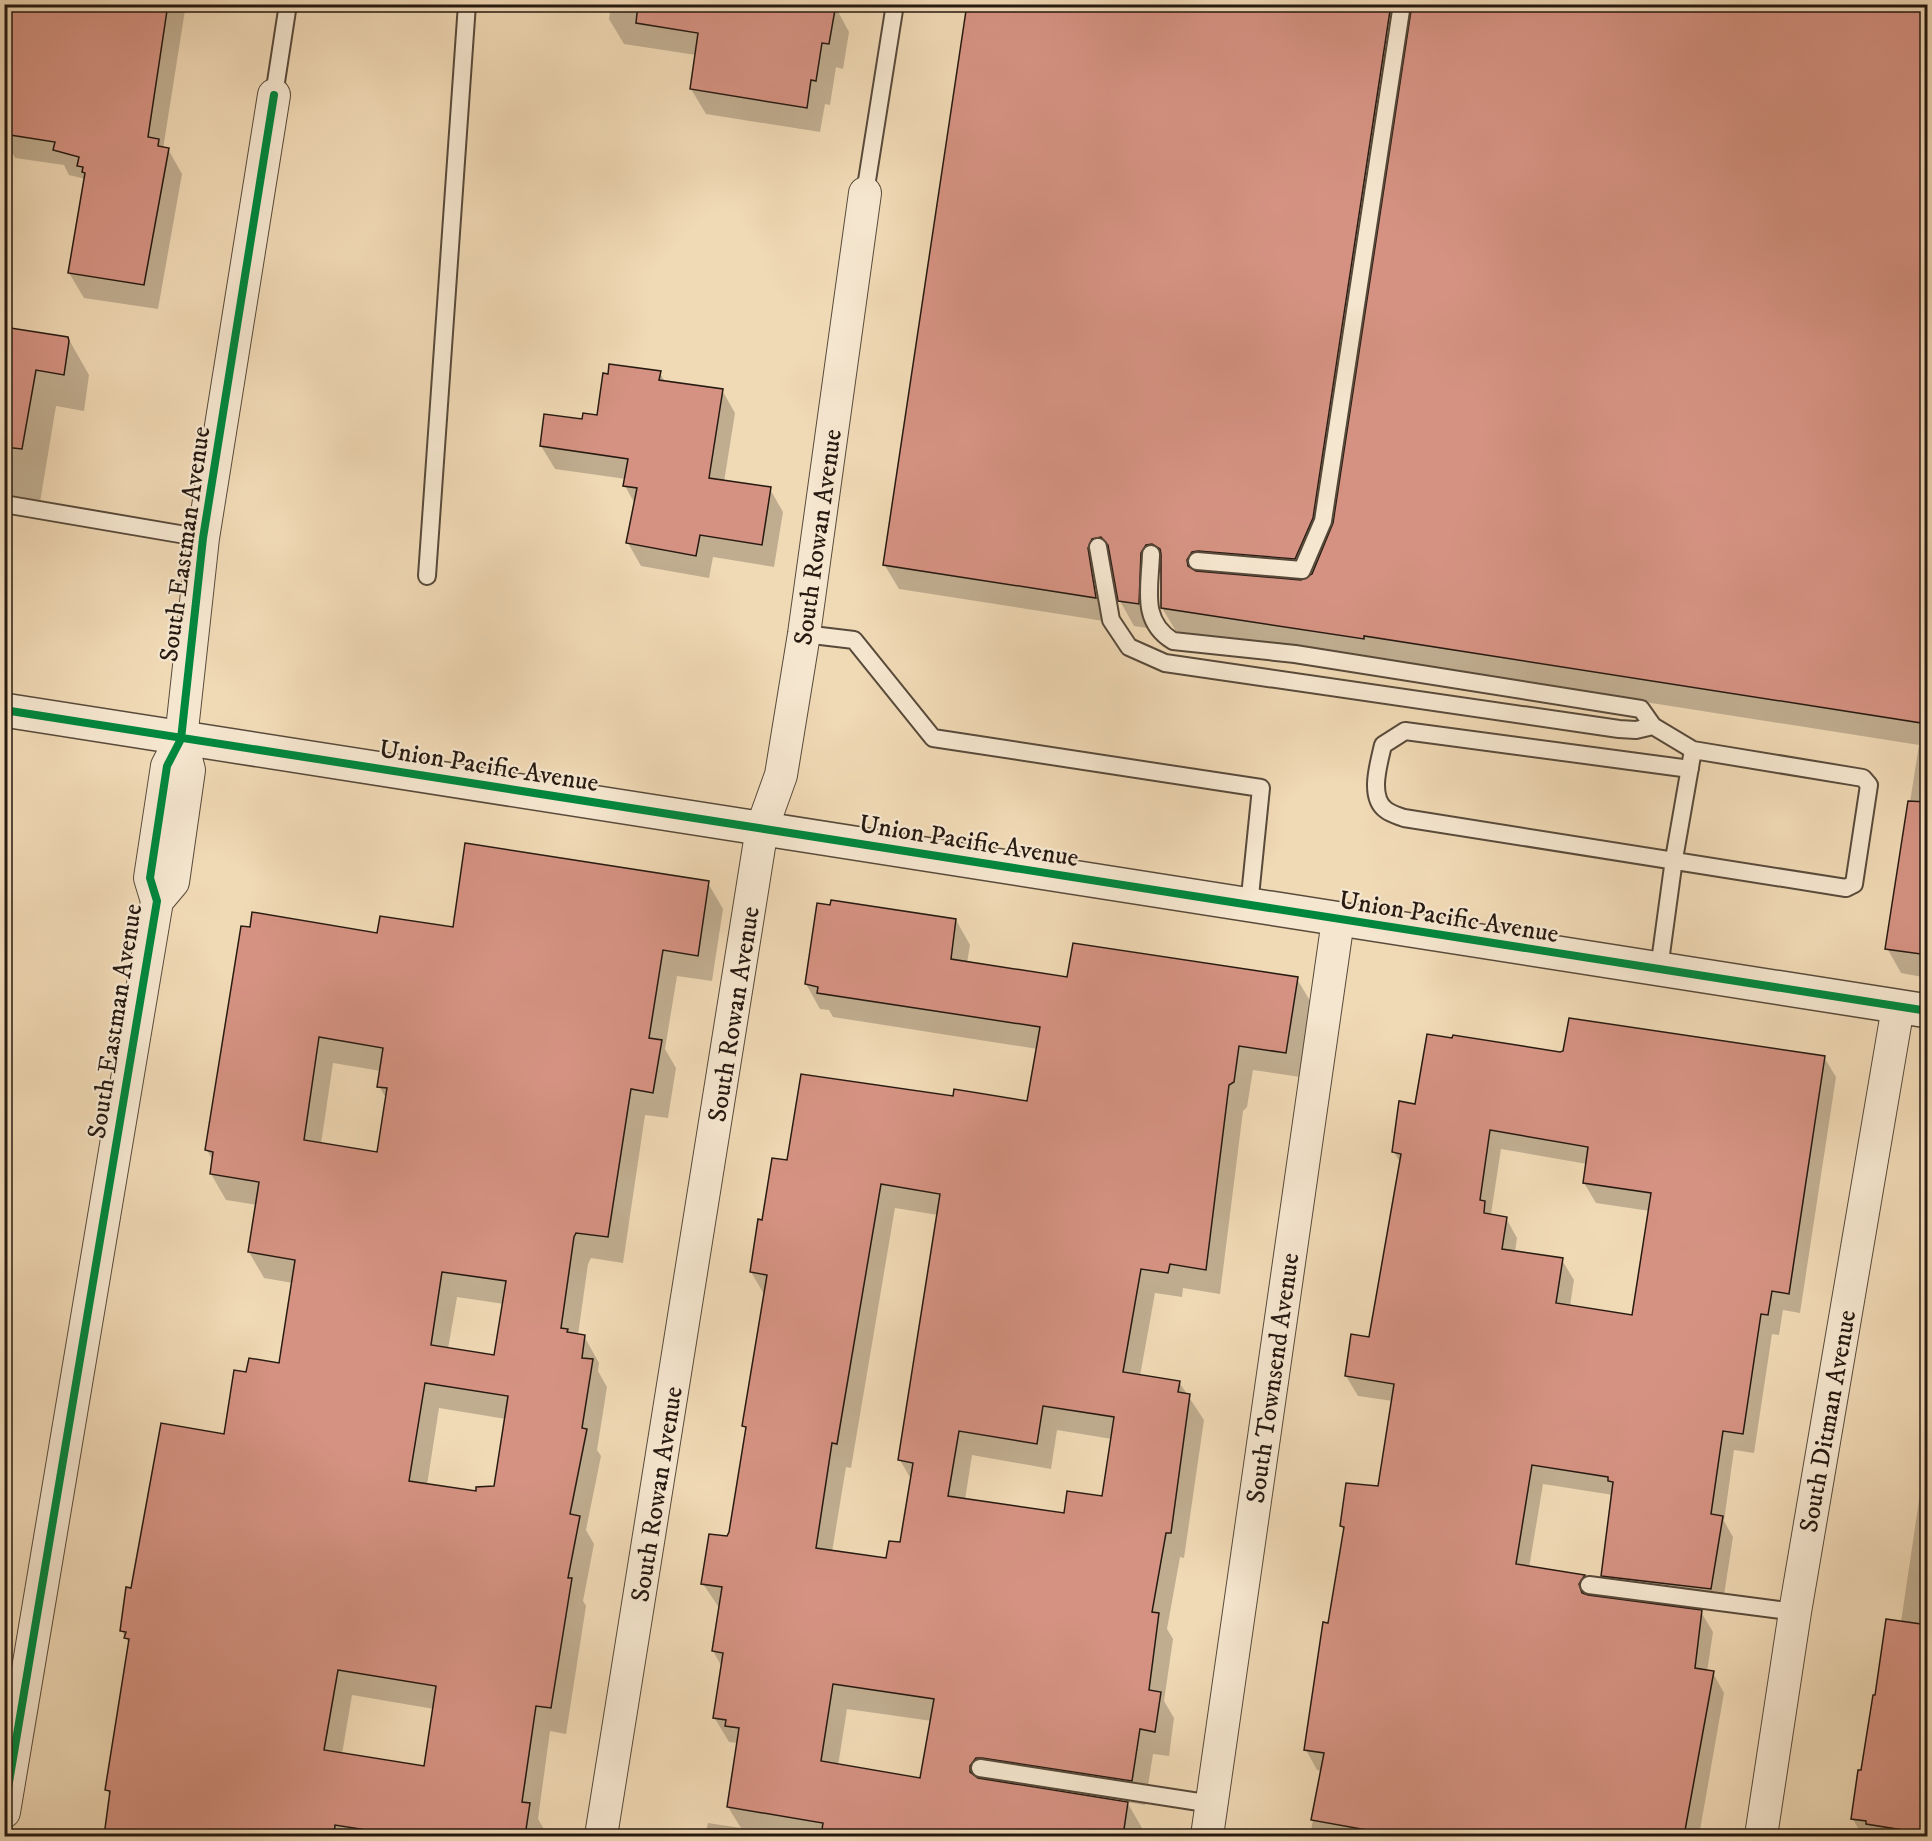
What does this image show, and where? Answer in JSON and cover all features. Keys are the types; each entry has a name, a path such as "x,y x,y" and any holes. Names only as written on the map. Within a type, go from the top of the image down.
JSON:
{"street":[{"name":"South Eastman Avenue","path":"4,1812 11,1728 157,901 173,882 175,871 189,770 181,740 203,538 274,95"},
{"name":"South Rowan Avenue","path":"601,1836 762,828 781,775 804,634 865,193"},
{"name":"Union Pacific Avenue","path":"4,710 181,740 762,828 1913,1009"},
{"name":"South Townsend Avenue","path":"1207,1836 1338,920"},
{"name":"South Ditman Avenue","path":"1761,1836 1795,1612 1913,1009"}],"lane":[{"path":"274,95 288,4"},
{"path":"427,576 467,4"},
{"path":"865,193 895,4"},
{"path":"1197,561 1302,570 1323,521 1402,4"},
{"path":"4,504 203,538"},
{"path":"1098,547 1111,620 1129,647 1165,663 1619,729 1636,730 1653,726"},
{"path":"1151,554 1149,615 1159,633 1173,641 1295,654 1641,709 1653,726 1693,750 1863,778 1869,784 1854,884 1846,888 1404,818 1385,810 1376,795 1378,767 1383,745 1405,731 1690,770"},
{"path":"804,634 855,640 933,738 1262,788 1249,906"},
{"path":"1659,969 1674,859 1693,750"},
{"path":"1589,1585 1795,1612"},
{"path":"980,1768 1212,1804"}],"building":[{"path":"4,4 168,4 148,137 159,139 158,146 169,148 144,285 68,273 85,173 82,172 83,167 77,166 79,157 53,150 55,142 4,134"},
{"path":"638,4 836,4 829,44 822,43 816,81 811,80 807,108 690,89 698,33 636,23"},
{"path":"967,4 1391,4 1313,518 1295,559 1198,551 1192,552 1187,560 1188,566 1196,571 1301,580 1312,574 1333,523 1412,4 1928,4 1928,724 1364,636 1364,639 1161,608 1161,554 1160,549 1152,544 1146,545 1141,553 1139,604 1118,601 1108,545 1101,537 1092,539 1088,548 1096,598 883,565"},
{"path":"4,327 68,337 69,341 64,375 36,370 22,449 4,447"},
{"path":"609,364 661,371 659,380 723,389 709,478 771,487 762,545 700,535 696,556 626,543 637,488 623,486 628,459 540,446 544,414 582,419 583,413 597,415 603,373 608,374"},
{"path":"1908,801 1928,802 1928,955 1885,949"},
{"path":"465,843 709,881 698,956 663,950 649,1038 662,1040 653,1093 631,1089 608,1237 576,1233 574,1237 561,1328 568,1329 567,1332 585,1335 582,1358 593,1359 582,1428 587,1429 570,1514 580,1516 568,1578 572,1578 551,1708 536,1706 522,1802 530,1803 525,1836 405,1836 335,1825 334,1836 104,1836 110,1791 105,1790 129,1639 124,1638 126,1632 120,1631 126,1587 131,1588 161,1423 224,1434 234,1370 246,1372 249,1358 279,1363 295,1260 248,1252 259,1182 210,1174 213,1152 205,1150 241,926 250,927 252,912 377,933 380,916 453,927","holes":["319,1037 383,1048 377,1087 387,1088 377,1152 304,1140","442,1272 506,1281 494,1355 431,1345","425,1383 508,1396 494,1486 476,1487 476,1491 409,1481","338,1670 436,1686 424,1766 324,1750"]},
{"path":"831,900 956,919 951,959 1067,977 1073,943 1298,977 1286,1053 1239,1046 1234,1082 1229,1085 1206,1270 1170,1264 1168,1273 1141,1269 1123,1372 1180,1381 1178,1392 1190,1394 1171,1533 1166,1533 1152,1612 1159,1613 1149,1690 1161,1692 1155,1732 1140,1729 1132,1781 982,1758 976,1758 970,1766 970,1772 978,1778 1128,1802 1123,1836 821,1836 823,1823 727,1807 739,1728 725,1726 726,1720 713,1718 723,1653 712,1651 722,1587 701,1584 709,1534 727,1536 729,1532 746,1427 742,1426 767,1275 750,1272 758,1219 762,1220 772,1158 787,1160 801,1074 953,1096 954,1089 1027,1101 1040,1027 817,993 818,987 805,984 817,903 830,905","holes":["881,1184 940,1194 898,1460 913,1463 900,1542 889,1541 886,1558 816,1548 832,1443 837,1444","1043,1406 1114,1417 1102,1496 1067,1491 1064,1513 948,1496 959,1431 1037,1444","833,1684 934,1699 920,1778 821,1761"]},
{"path":"1569,1018 1825,1056 1789,1294 1772,1291 1768,1315 1761,1314 1743,1434 1723,1431 1711,1514 1723,1516 1711,1589 1601,1576 1613,1482 1608,1481 1608,1477 1532,1465 1516,1564 1585,1575 1579,1584 1582,1593 1588,1595 1702,1610 1695,1668 1714,1671 1684,1836 1400,1836 1311,1820 1324,1753 1304,1750 1323,1622 1328,1623 1344,1527 1340,1526 1346,1483 1378,1486 1394,1384 1345,1376 1351,1334 1369,1337 1401,1154 1392,1152 1399,1101 1415,1104 1427,1034 1452,1038 1453,1035 1563,1051","holes":["1490,1130 1588,1147 1583,1183 1651,1193 1632,1315 1556,1303 1563,1258 1502,1249 1507,1217 1484,1213 1485,1201 1480,1200"]},
{"path":"1886,1619 1928,1625 1928,1830 1922,1829 1922,1833 1866,1824 1866,1821 1851,1819 1858,1770 1861,1770 1873,1695 1875,1695"}],"cycle path":[{"path":"4,1812 157,901 150,878 167,766 181,739 203,538 274,95"},
{"path":"4,710 1928,1011"}]}
